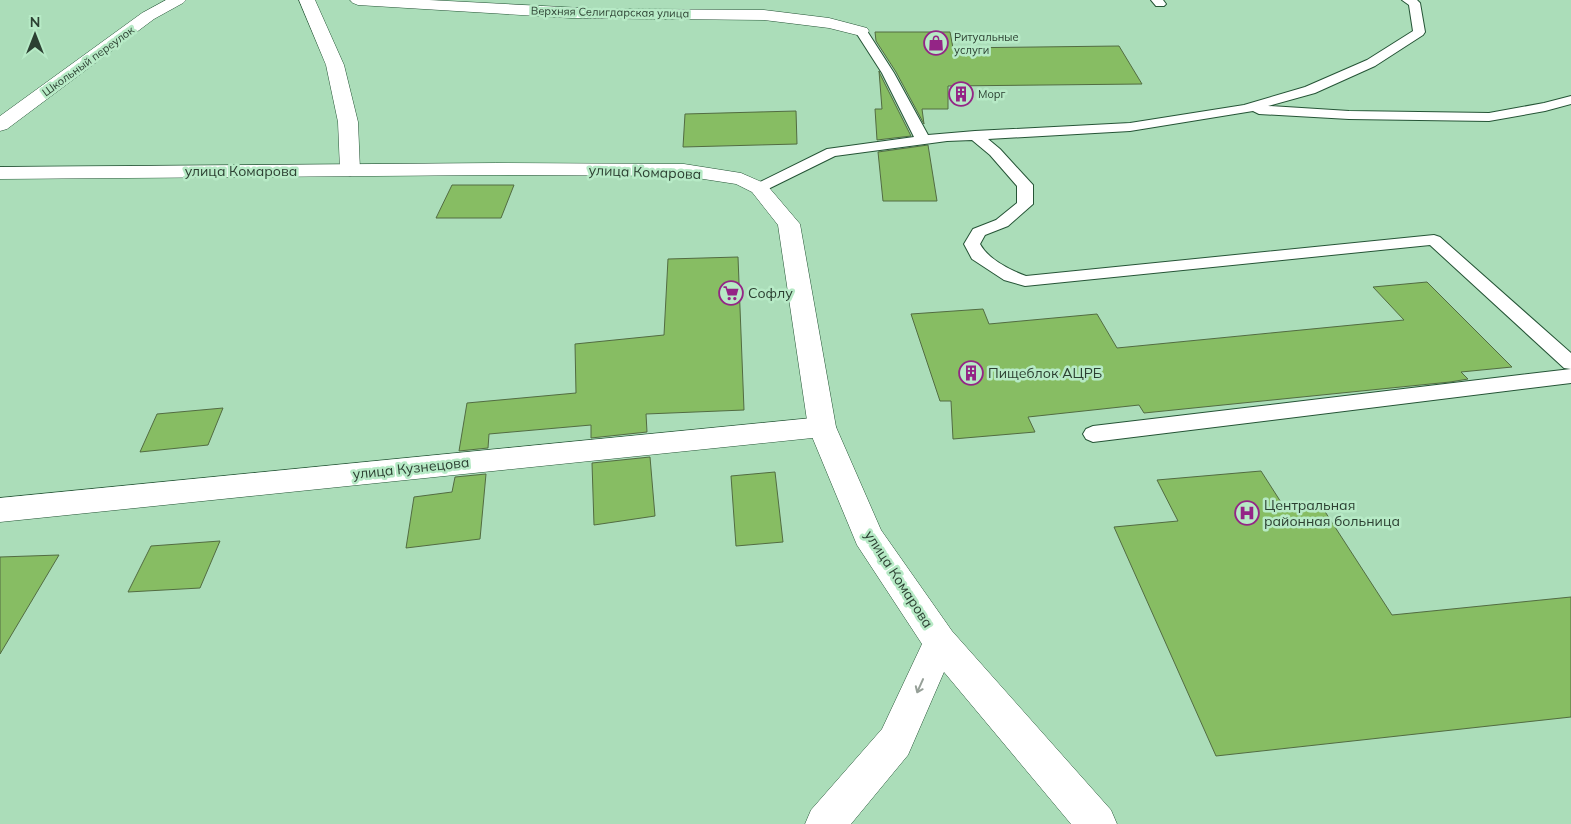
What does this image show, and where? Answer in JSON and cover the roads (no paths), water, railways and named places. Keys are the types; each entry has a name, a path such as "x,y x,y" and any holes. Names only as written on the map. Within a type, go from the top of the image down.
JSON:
{"street":[{"name":"Школьный переулок","path":"0,125 148,16 178,0"},
{"path":"307,0 335,65 348,122 350,170"},
{"name":"Верхняя Селигдарская улица","path":"358,0 560,13 655,15 712,12 756,14 830,22 861,31"},
{"name":"улица Комарова","path":"0,172 684,170 741,179 759,188 789,224 822,427 868,536 940,642 1097,824"},
{"name":"улица Кузнецова","path":"0,510 822,427"},
{"path":"824,824 895,742 940,642"}],"lane":[{"path":"759,188 832,152 975,135 1130,127 1245,109 1319,86 1371,63 1419,32 1414,3 1408,0"},
{"path":"861,31 888,73 922,140"},
{"path":"1245,109 1349,115 1489,117 1545,107 1571,100"},
{"path":"975,135 995,152 1025,185 1025,204 1002,223 978,232 972,244 978,255 1010,276 1025,281 1434,240 1571,363"},
{"path":"1092,434 1571,376"}],"place":[{"name":"Ритуальные услуги","path":"936,43"},
{"name":"Морг","path":"961,94"},
{"name":"Софлу","path":"731,293"},
{"name":"Пищеблок АЦРБ","path":"971,373"},
{"name":"Центральная районная больница","path":"1247,513"}]}
